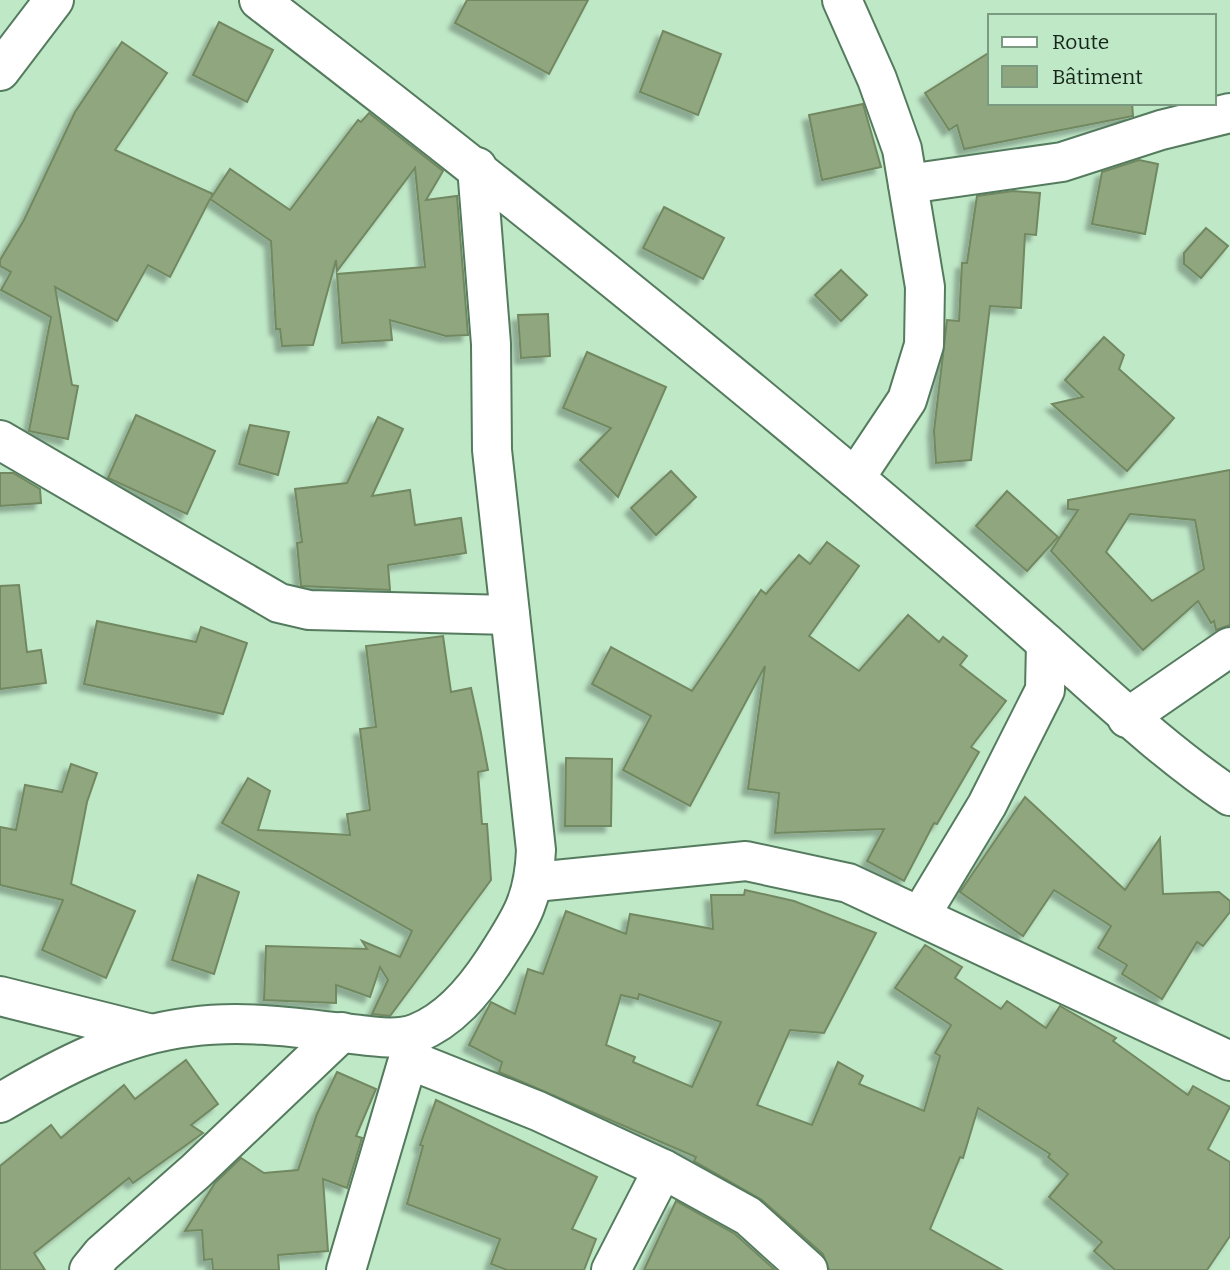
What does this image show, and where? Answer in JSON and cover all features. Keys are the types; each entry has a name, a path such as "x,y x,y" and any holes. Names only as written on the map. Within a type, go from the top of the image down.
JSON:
{"street":[{"path":"0,71 54,0"},
{"path":"258,0 477,166 855,478 1046,643 1127,718 1194,772 1230,796"},
{"path":"842,0 877,79 902,149 925,287 924,345 907,400 855,478"},
{"path":"908,184 1062,162 1161,130 1230,113"},
{"path":"346,1270 412,1047 478,985 523,916 535,882 536,850 492,450 491,344 477,166"},
{"path":"0,440 279,603 309,610 510,615"},
{"path":"920,916 987,805 1045,690 1046,643"},
{"path":"1127,718 1230,647"},
{"path":"535,882 746,861 848,883 1230,1061"},
{"path":"0,996 148,1033"},
{"path":"0,1103 86,1056 148,1033 192,1026 243,1024 377,1036 412,1047 538,1111 663,1169 748,1216 808,1270"},
{"path":"89,1270 102,1254 197,1171 342,1032"},
{"path":"611,1270 663,1169"}],"building":[{"path":"467,0 588,0 549,74 455,23"},
{"path":"219,22 273,50 247,102 193,75"},
{"path":"663,31 721,54 698,115 640,92"},
{"path":"122,42 167,73 115,150 213,194 211,198 230,169 290,210 358,120 361,122 369,113 443,171 426,200 457,196 468,335 446,336 390,320 392,340 342,343 337,274 425,267 415,168 337,271 336,260 313,345 282,346 280,329 276,329 271,241 210,199 170,277 148,265 117,321 55,287 72,385 78,386 68,439 29,431 51,317 1,290 11,272 0,266 0,260 24,220 75,112"},
{"path":"988,53 988,105 1132,105 1133,116 964,149 957,125 949,130 925,93"},
{"path":"863,104 881,167 822,180 809,115"},
{"path":"1139,160 1158,164 1145,234 1092,224 1102,172"},
{"path":"1013,191 1040,193 1036,235 1025,234 1021,308 990,306 971,460 936,463 934,431 947,320 959,321 962,263 967,263 977,196"},
{"path":"664,207 724,238 703,279 643,248"},
{"path":"1206,228 1228,246 1201,278 1184,264 1184,253"},
{"path":"841,270 867,295 841,321 815,295"},
{"path":"548,314 550,356 521,358 518,315"},
{"path":"1104,337 1124,355 1119,369 1174,418 1127,471 1052,404 1083,397 1065,380"},
{"path":"587,352 666,387 618,497 580,460 611,428 563,408"},
{"path":"136,415 215,451 187,514 108,478"},
{"path":"378,417 403,429 372,496 410,490 415,525 461,518 466,553 388,565 390,590 301,586 297,543 302,542 295,489 347,483"},
{"path":"250,425 289,432 278,475 239,464"},
{"path":"1230,470 1230,625 1216,630 1214,621 1211,623 1198,601 1143,650 1051,551 1078,510 1068,509 1068,500","holes":["1130,514 1195,520 1204,569 1152,601 1106,552"]},
{"path":"671,471 696,497 656,535 631,508"},
{"path":"0,473 13,473 40,489 41,503 0,506"},
{"path":"1007,491 1058,537 1027,571 976,526"},
{"path":"827,542 859,566 809,636 859,671 908,615 939,642 943,637 967,656 960,665 1006,701 971,747 979,752 937,824 934,823 904,881 867,861 884,829 775,833 779,793 748,789 765,666 690,806 623,770 651,716 592,684 611,647 692,691 761,590 766,594 799,555 810,564"},
{"path":"19,585 27,652 41,650 46,683 0,689 0,586"},
{"path":"97,621 196,642 201,627 247,643 223,714 84,684"},
{"path":"443,636 451,692 471,688 481,733 488,770 478,772 482,824 487,824 491,880 390,1016 372,1014 388,980 380,967 370,997 336,985 336,1003 264,1000 266,946 367,949 362,941 400,957 412,931 222,823 248,778 270,791 258,830 350,835 347,814 370,810 360,729 376,727 366,646"},
{"path":"566,758 612,759 611,826 565,826"},
{"path":"71,764 97,773 87,802 71,884 135,911 106,978 42,950 63,900 0,885 0,827 16,830 25,785 62,792"},
{"path":"1025,797 1125,890 1160,838 1163,894 1219,892 1230,901 1230,912 1203,946 1197,942 1162,999 1122,974 1127,965 1098,948 1111,926 1054,890 1023,936 960,892"},
{"path":"198,875 239,892 214,974 172,960"},
{"path":"745,890 794,901 876,933 824,1033 790,1030 757,1105 812,1125 838,1062 863,1076 859,1084 924,1111 940,1056 935,1053 951,1025 895,988 925,945 962,967 955,978 1001,1009 1007,1001 1046,1028 1060,1006 1116,1038 1113,1041 1188,1095 1193,1086 1230,1107 1208,1149 1230,1162 1230,1236 1207,1270 1115,1270 1094,1251 1102,1242 1049,1197 1068,1174 1048,1157 1050,1154 978,1108 963,1158 960,1157 930,1229 1002,1270 829,1270 823,1254 762,1200 694,1161 696,1157 499,1072 502,1062 469,1045 491,1002 515,1014 528,969 543,974 566,911 626,934 630,914 713,929 711,895 744,895","holes":["639,994 721,1022 692,1087 633,1062 635,1057 606,1045 621,995 638,999"]},
{"path":"186,1060 218,1104 191,1125 203,1133 133,1183 129,1178 34,1253 45,1270 0,1270 0,1166 51,1125 61,1138 124,1085 135,1099"},
{"path":"337,1072 376,1089 356,1136 362,1138 347,1188 323,1179 328,1251 278,1255 279,1270 213,1270 212,1259 204,1260 202,1230 185,1231 215,1183 241,1158 264,1173 298,1170 317,1114"},
{"path":"436,1100 597,1177 572,1229 596,1239 584,1270 507,1270 491,1264 500,1239 407,1204 423,1146 420,1145"},
{"path":"676,1201 735,1234 775,1270 644,1270"}]}
